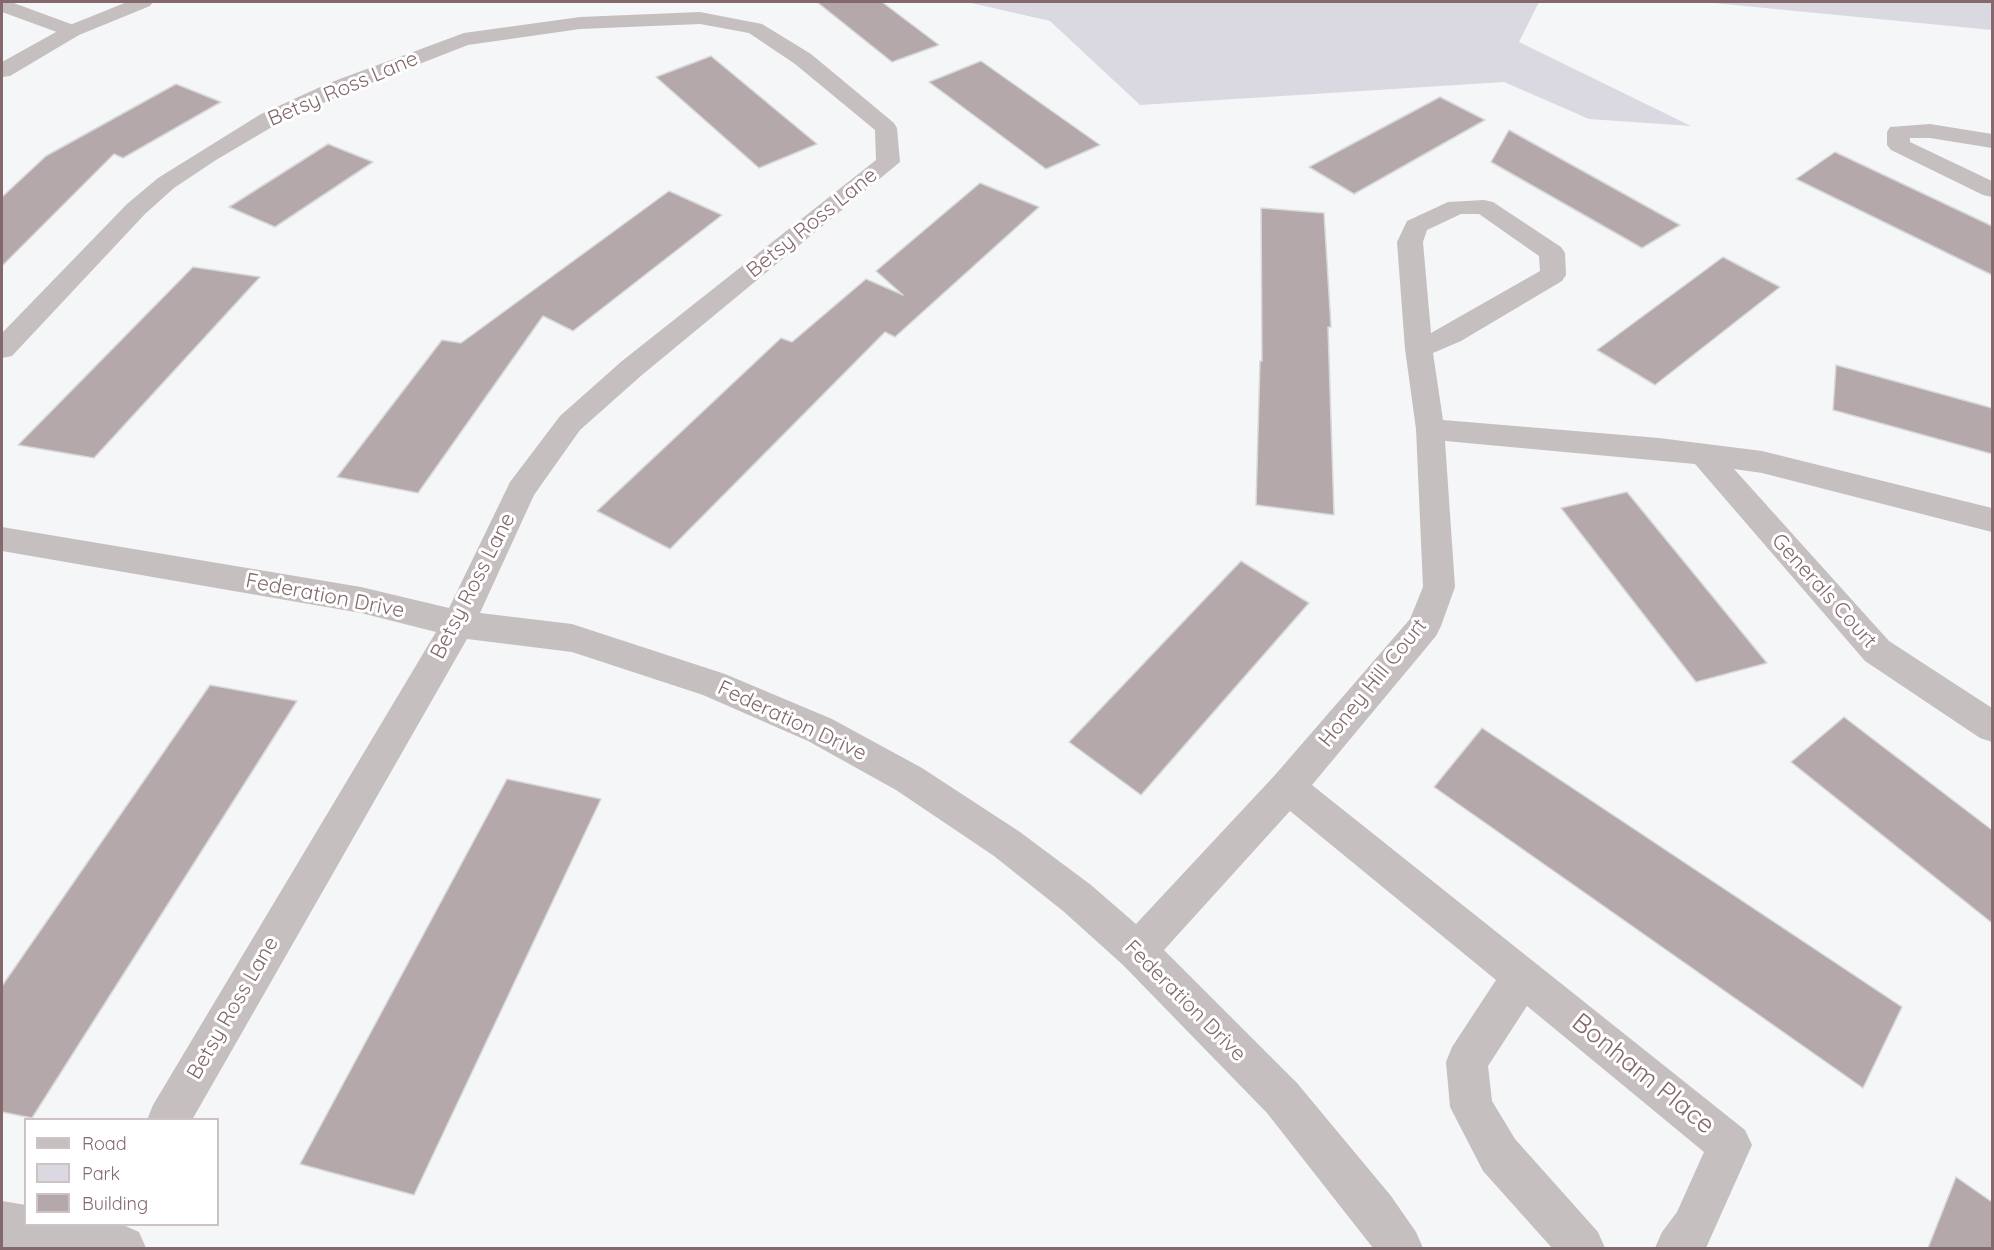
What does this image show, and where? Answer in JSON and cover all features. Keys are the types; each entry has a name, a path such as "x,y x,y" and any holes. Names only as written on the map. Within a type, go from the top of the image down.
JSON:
{"street":[{"path":"2,71 72,31 142,2"},
{"path":"2,5 72,31"},
{"name":"Betsy Ross Lane","path":"2,349 136,209 166,183 270,118 337,88 464,39 580,22 700,18 754,28 803,59 886,128 888,162 632,368 570,423 521,490 458,624 169,1118"},
{"path":"1992,141 1930,131 1898,132 1899,145 1992,190"},
{"name":"Honey Hill Court","path":"1137,951 1288,787 1424,626 1439,587 1430,429 1419,349 1410,242 1416,226 1457,207 1484,207 1552,253 1553,275 1451,335 1419,349"},
{"path":"1430,429 1703,454 1762,462 1992,520"},
{"name":"Generals Court","path":"1703,454 1877,651 1992,727"},
{"name":"Federation Drive","path":"2,539 361,600 458,624 572,638 713,684 820,730 909,779 1006,844 1077,898 1137,951 1281,1098 1375,1212 1400,1248"},
{"name":"Bonham Place","path":"1288,787 1730,1145 1693,1228 1678,1248"},
{"path":"1522,976 1467,1062 1472,1107 1499,1155 1582,1248"},
{"path":"2,1224 105,1240"}],"green space":[{"path":"967,2 1539,2 1519,42 1691,126 1589,119 1504,82 1140,105 1050,21"},
{"path":"1703,2 1992,2 1992,30"}],"building":[{"path":"817,2 882,2 939,45 892,62"},
{"path":"711,56 817,144 759,168 656,77"},
{"path":"981,61 1100,145 1046,169 929,82"},
{"path":"176,84 221,102 123,158 114,154 2,266 2,197 46,156"},
{"path":"1440,97 1485,120 1354,194 1309,167"},
{"path":"1509,130 1680,225 1642,248 1491,162"},
{"path":"328,144 373,162 275,227 229,207"},
{"path":"1835,152 1992,226 1992,275 1796,179"},
{"path":"980,183 1039,207 895,337 885,332 670,549 597,511 781,338 792,342 866,279 903,295 876,271"},
{"path":"669,191 722,215 573,331 543,316 418,493 337,477 442,340 461,343"},
{"path":"1261,208 1324,213 1331,327 1328,327 1334,515 1256,505 1260,361 1262,361"},
{"path":"1723,257 1780,287 1655,385 1597,350"},
{"path":"193,267 260,277 94,458 18,445"},
{"path":"1836,365 1992,408 1992,454 1833,410"},
{"path":"1627,492 1767,663 1696,682 1561,508"},
{"path":"1241,561 1309,603 1141,795 1069,742"},
{"path":"210,685 297,701 32,1118 2,1112 2,986"},
{"path":"1844,717 1992,830 1992,923 1791,762"},
{"path":"1482,728 1902,1007 1863,1088 1434,787"},
{"path":"507,779 601,799 414,1195 300,1164"},
{"path":"1956,1177 1992,1202 1992,1248 1928,1248"}]}
